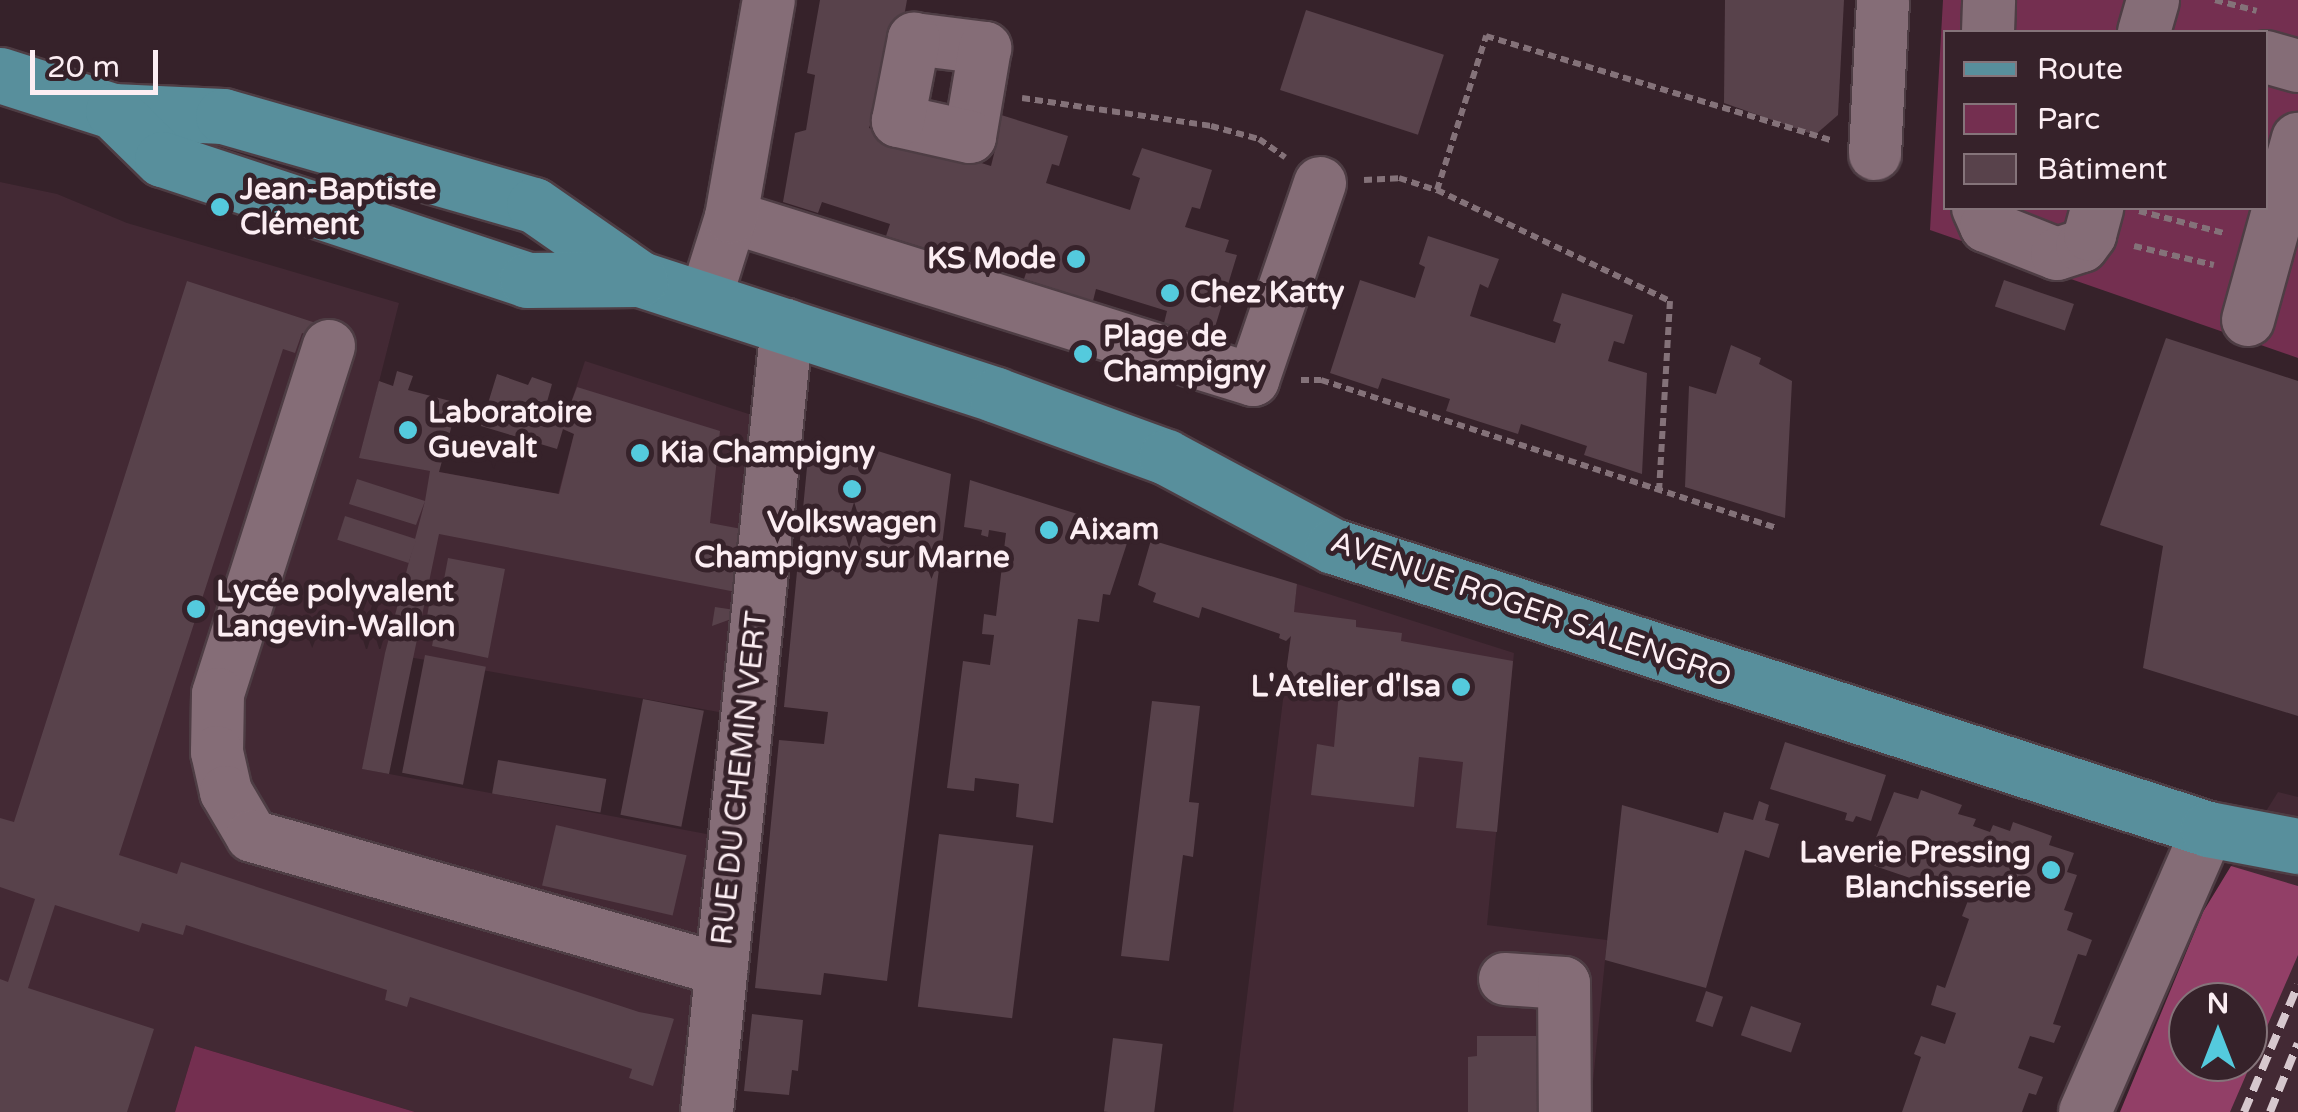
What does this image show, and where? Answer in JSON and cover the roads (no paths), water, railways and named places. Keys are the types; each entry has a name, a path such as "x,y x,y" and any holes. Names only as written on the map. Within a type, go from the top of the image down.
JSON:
{"main road":[{"name":"AVENUE ROGER SALENGRO","path":"0,75 112,111 223,116 534,205 640,279 1166,457 1333,546 2208,829 2298,846"},
{"name":"AVENUE ROGER SALENGRO","path":"112,111 162,160 527,280 640,279"}],"street":[{"path":"705,300 731,216 768,0"},
{"path":"1875,154 1883,0"},
{"path":"1988,30 1989,0"},
{"path":"944,21 985,48 970,137 898,120 914,38 944,21"},
{"path":"2268,58 2298,66"},
{"path":"2259,280 2298,139"},
{"path":"731,216 1253,380 1320,183"},
{"path":"1979,210 1986,226 2057,254 2074,252 2105,217"},
{"name":"RUE DU CHEMIN VERT","path":"707,1112 788,326"},
{"path":"329,346 218,694 216,752 223,779 252,836 721,970"},
{"path":"2085,1112 2208,829"},
{"path":"1505,979 1564,983 1566,1112"}],"railway":[{"path":"2244,1112 2298,985"},
{"path":"2270,1112 2298,1043"}],"place":[{"name":"Jean-Baptiste Clément","path":"220,207"},
{"name":"KS Mode","path":"1076,259"},
{"name":"Chez Katty","path":"1170,293"},
{"name":"Plage de Champigny","path":"1083,354"},
{"name":"Laboratoire Guevalt","path":"408,430"},
{"name":"Kia Champigny","path":"640,453"},
{"name":"Volkswagen Champigny sur Marne","path":"852,489"},
{"name":"Aixam","path":"1049,530"},
{"name":"Lycée polyvalent Langevin-Wallon","path":"196,609"},
{"name":"L'Atelier d'Isa","path":"1461,687"},
{"name":"Laverie Pressing Blanchisserie","path":"2051,870"}]}
